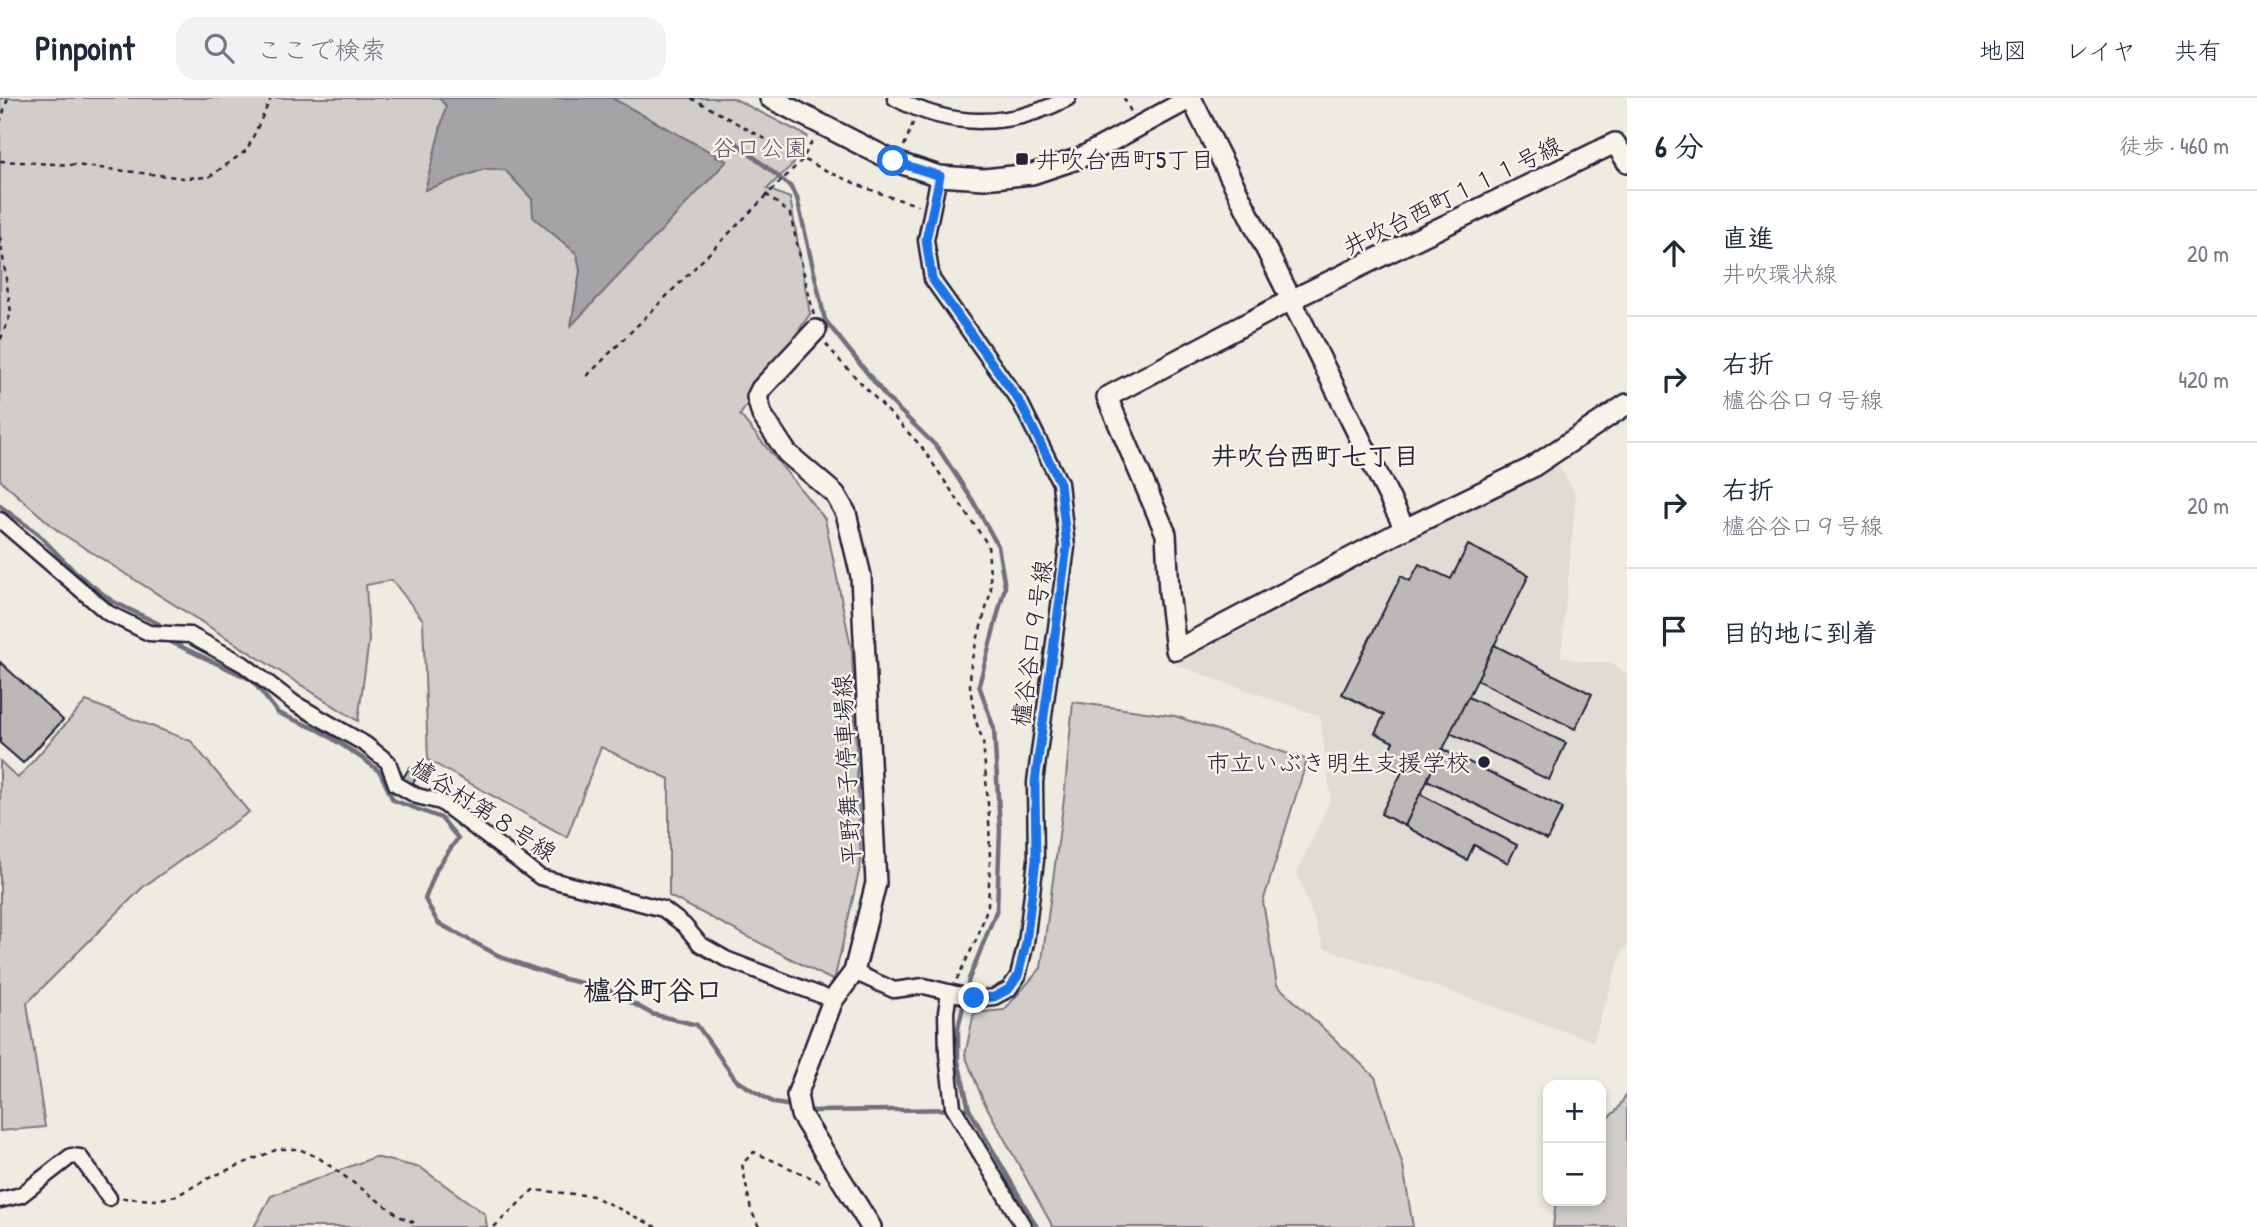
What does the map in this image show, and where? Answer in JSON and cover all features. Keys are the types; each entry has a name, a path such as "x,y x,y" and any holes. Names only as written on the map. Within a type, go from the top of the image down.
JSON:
{"street":[{"path":"770,98 898,162 940,176 984,180 1032,174 1080,158 1191,98 1405,530"},
{"path":"895,98 970,121 1013,120 1068,98"},
{"name":"井吹台西町１１１号線","path":"1291,300 1615,143 1627,162"},
{"name":"櫨谷谷口９号線","path":"854,972 894,990 924,986 961,995 994,997 1009,989 1018,976 1026,943 1036,860 1035,782 1067,547 1060,483 1021,404 932,279 926,240 940,176"},
{"path":"1291,300 1107,397 1166,534 1176,650 1405,530 1531,468 1627,404"},
{"name":"平野舞子停車場線","path":"816,330 761,389 757,397 762,415 787,453 835,494 846,513 861,576 876,883 854,972 833,1000 797,1095 799,1110 871,1227"},
{"name":"櫨谷村第８号線","path":"0,520 108,612 149,633 190,635 243,664 294,703 365,744 388,762 396,785 417,796 441,802 540,877 663,909 684,925 700,944 726,959 833,1000"},
{"path":"961,995 946,1012 953,1107 1024,1227"},
{"path":"0,1200 21,1195 71,1156 80,1157 109,1198"}],"path":[{"path":"0,123 8,98"},
{"path":"0,161 75,165 184,178 209,177 247,150 271,98"},
{"path":"691,98 802,160 878,193 932,209"},
{"path":"898,162 920,104"},
{"path":"587,376 802,160 821,124"},
{"path":"766,194 790,214 816,330 841,362 921,446 988,545 991,591 971,662 970,687 975,719 983,741 990,862 988,905 961,995"},
{"path":"0,237 11,313 0,341"},
{"path":"109,1198 155,1200 176,1196 211,1177 278,1149 299,1149 319,1158 401,1217 413,1222 414,1227"},
{"path":"759,1227 751,1210 742,1164 754,1152 827,1185"},
{"path":"494,1227 533,1190 593,1196 656,1227"}],"shaded area":[{"path":"439,98 612,98 727,161 571,326 580,271 577,254 533,217 532,199 505,170 485,169 425,190 446,106"},
{"path":"1557,463 1576,494 1561,656 1582,662 1610,662 1627,674 1627,946 1623,949 1593,1041 1324,948 1297,872 1331,798 1320,716 1176,665"}],"green space":[{"name":"谷口公園","path":"0,98 733,98 807,136 794,163 767,189 790,198 810,314 740,415 825,519 852,652 861,863 834,981 669,896 669,779 601,747 567,837 428,760 423,620 392,580 366,585 369,640 358,721 58,531 0,480"},
{"path":"86,701 191,741 249,812 143,887 27,1003 45,1127 0,1131 0,761 18,778"},
{"path":"1073,702 1175,716 1307,760 1263,902 1277,985 1375,1077 1403,1166 1413,1227 1053,1227 983,1100 965,1055 974,1013 1004,1010 1041,968 1064,799"},
{"path":"1627,1093 1627,1227 1553,1227 1555,1206 1606,1206 1606,1120 1617,1110"},
{"path":"375,1157 421,1168 485,1214 487,1227 254,1227 271,1196"}],"building":[{"path":"1468,545 1529,575 1405,826 1381,814 1402,772 1382,763 1393,742 1375,733 1384,715 1342,694 1401,576 1410,581 1419,564 1451,579"},
{"path":"1494,645 1592,694 1575,729 1477,680"},
{"path":"0,662 63,720 23,763 0,743"},
{"path":"1468,697 1566,743 1549,780 1450,733"},
{"path":"1442,749 1563,808 1547,840 1427,780"},
{"path":"410,767 420,773 410,787 401,781"},
{"path":"1420,794 1517,845 1508,863 1474,845 1467,860 1405,826"}],"waterway":[{"path":"717,156 735,142 790,186 797,198 825,320 888,399 938,448 973,501 998,546 1005,587 979,685 994,729 1000,829 997,909 969,979 958,1029 958,1061 969,1109 1037,1227"},
{"path":"0,506 37,533 76,573 112,601 159,624 162,629"},
{"path":"167,637 171,642 252,680 278,713 321,731 365,760 380,772 393,800 441,818 458,838 437,868 425,899 438,923 503,958 564,979 607,989 652,1014 697,1025 736,1080 774,1103 792,1106"},
{"path":"804,1109 969,1109"}],"place":[{"name":"井吹台西町5丁目","path":"1022,159"},
{"name":"市立いぶき明生支援学校","path":"1484,762"}],"district":[{"name":"井吹台西町七丁目","path":"1315,455"},
{"name":"櫨谷町谷口","path":"653,990"}],"route":[{"path":"893,161 940,176 926,240 932,279 1021,404 1060,483 1067,547 1035,782 1036,860 1026,943 1018,976 1009,989 994,997 974,998"}]}
